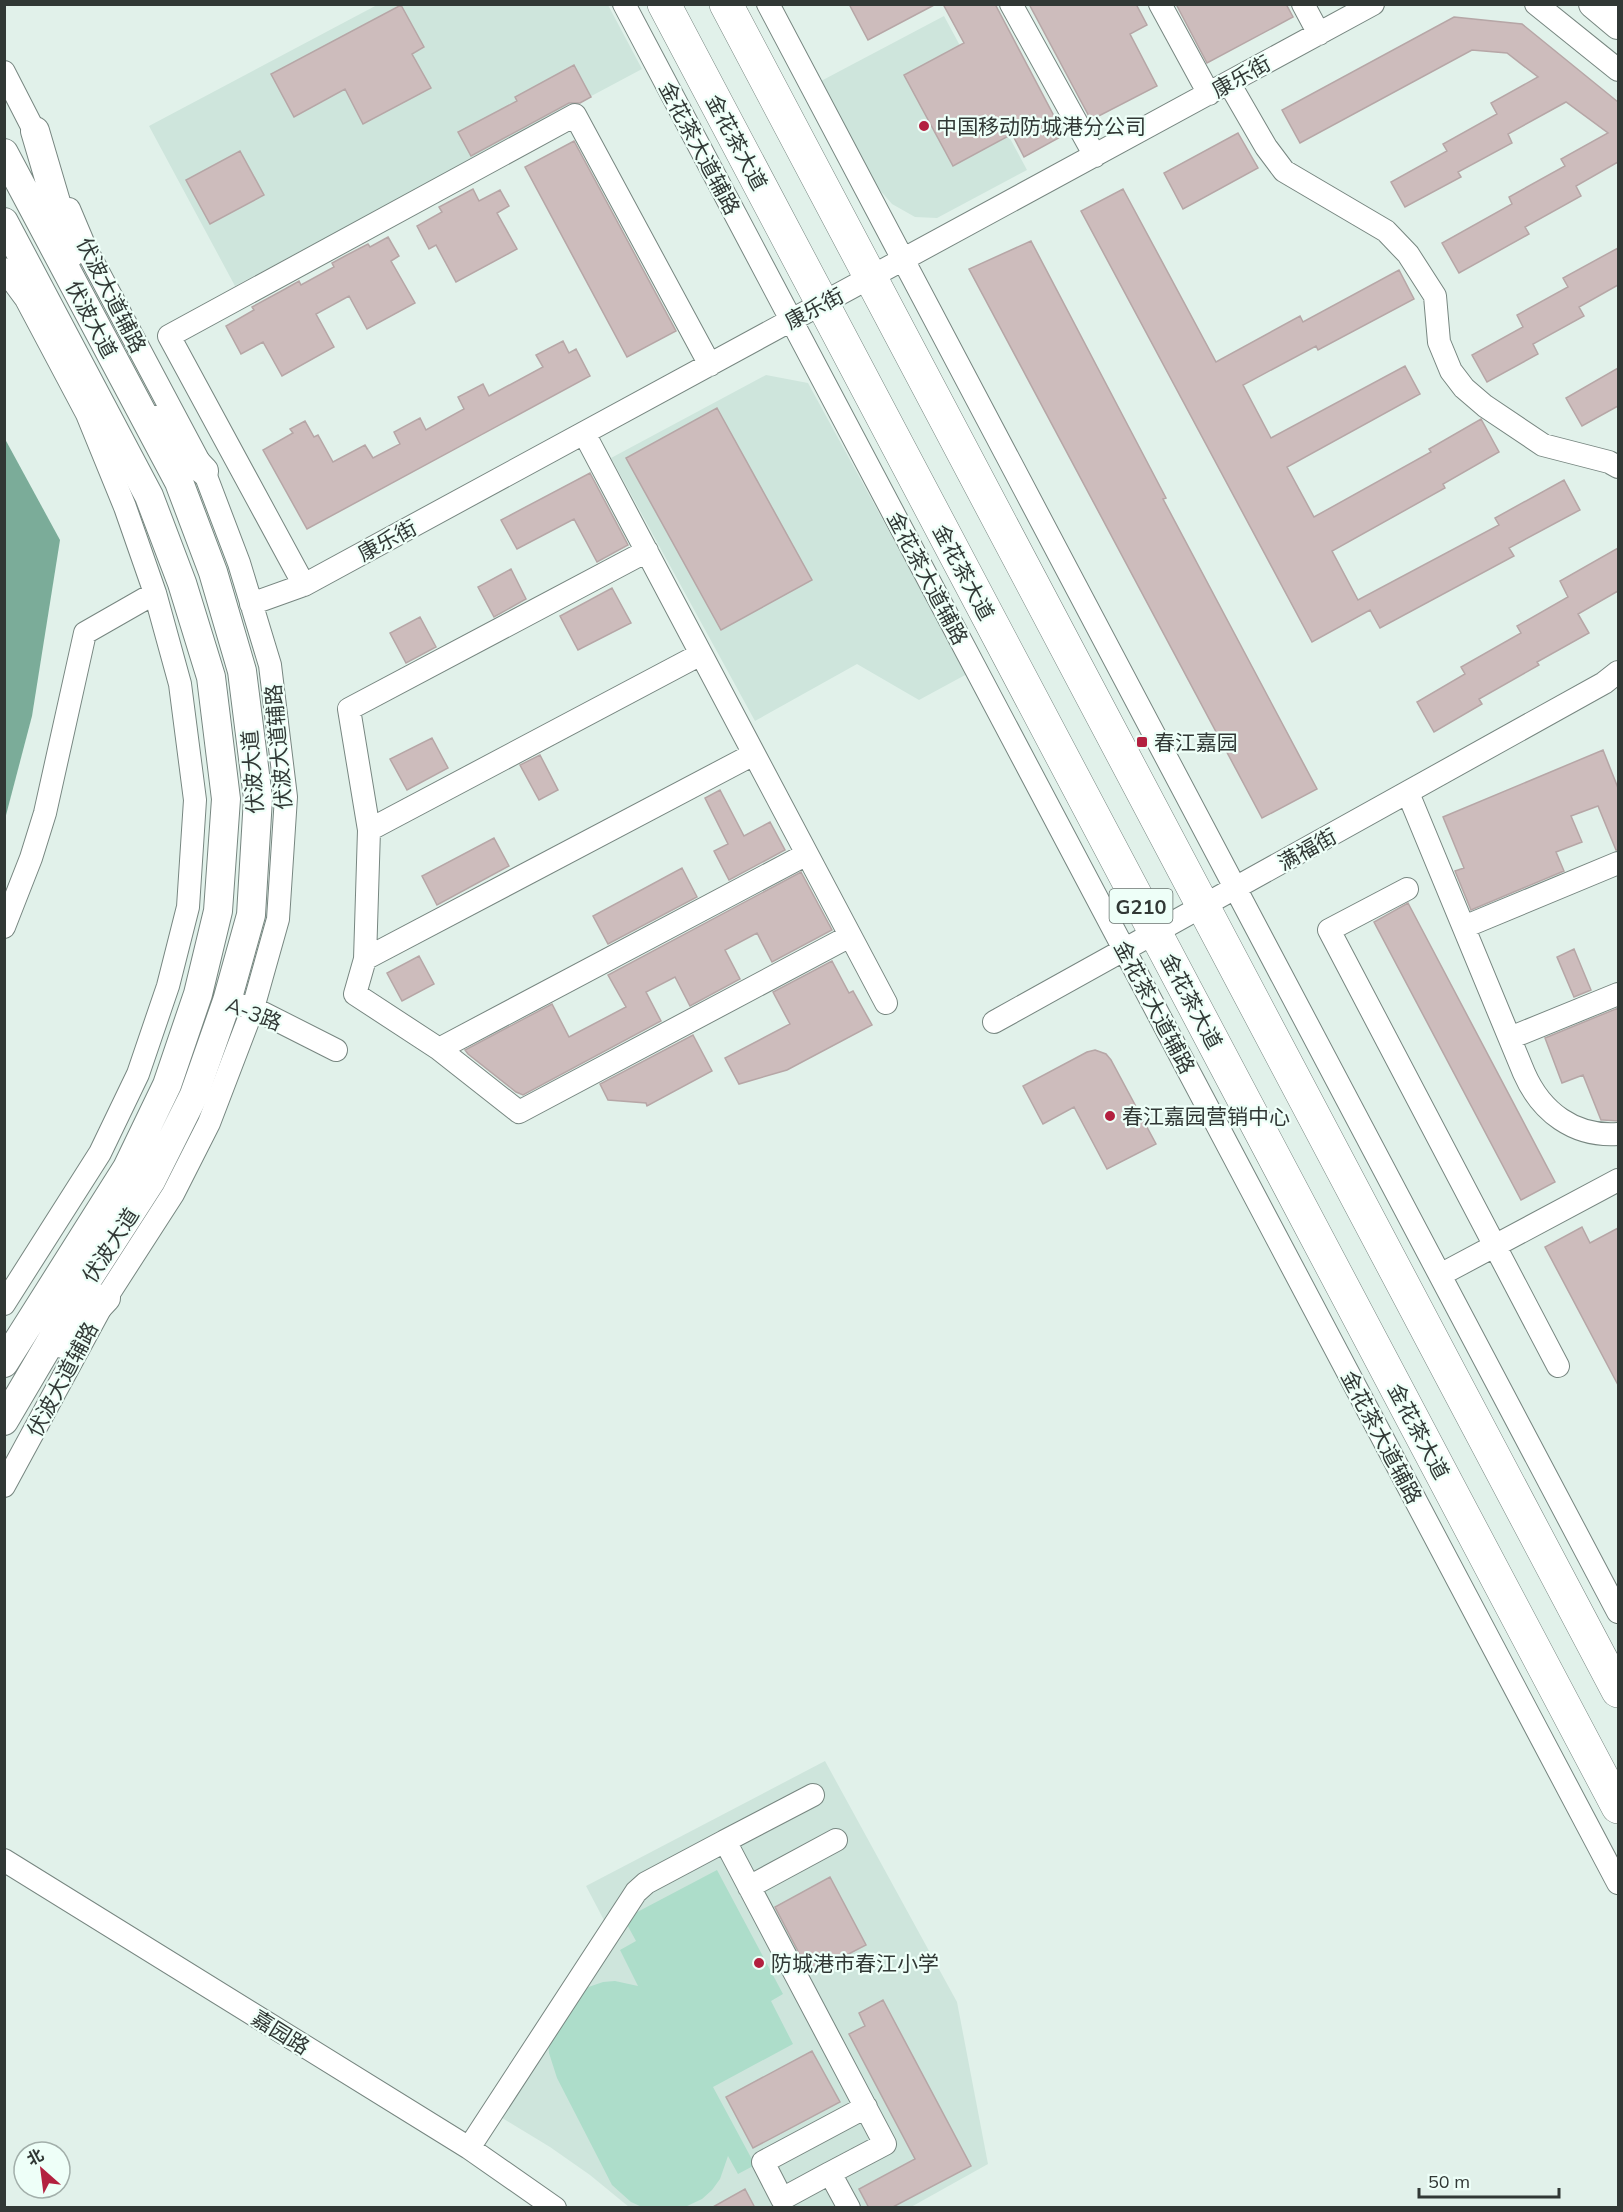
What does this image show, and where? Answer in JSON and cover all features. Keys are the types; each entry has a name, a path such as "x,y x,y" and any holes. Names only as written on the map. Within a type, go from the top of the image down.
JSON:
{"highway":[{"name":"金花茶大道","path":"664,4 1618,1807"},
{"name":"G210","path":"726,4 1618,1691"}],"main road":[{"path":"1593,4 1618,25"},
{"path":"35,131 87,309"},
{"name":"伏波大道","path":"4,153 178,482 213,572 242,671 258,798 251,915 240,1005 151,1181 84,1285 4,1421"},
{"path":"8,230 41,222"},
{"name":"伏波大道","path":"4,1363 127,1168 167,1085 198,994 218,911 226,799 211,677 182,583 149,496 33,295 8,230"},
{"path":"130,392 204,471"},
{"path":"24,1385 106,1298"}],"street":[{"name":"金花茶大道辅路","path":"624,4 1618,1883"},
{"path":"768,4 1618,1609"},
{"path":"1011,4 1095,156"},
{"path":"1160,4 1209,94"},
{"path":"1303,4 1319,34"},
{"name":"康乐街","path":"251,604 304,585 1373,4"},
{"path":"1536,4 1618,70"},
{"name":"伏波大道辅路","path":"4,72 35,131 86,247 204,471 239,563 270,665 286,797 278,919 240,1005 217,1104 173,1194 106,1298 4,1486"},
{"path":"1229,83 1266,147 1284,171 1386,231 1408,254 1435,296 1439,342 1451,371 1464,388 1485,406 1543,445 1618,466"},
{"path":"304,585 169,336 575,116 710,364"},
{"path":"4,268 33,295 87,414 125,507 154,593 180,684 195,800 188,907 168,986 138,1074 100,1153 4,1304"},
{"path":"584,433 886,1003"},
{"path":"647,551 350,709 369,830 365,959 354,994 439,1049 519,1112 850,936"},
{"path":"4,927 27,869 45,813 85,633 154,593"},
{"path":"369,830 701,654"},
{"name":"满福街","path":"994,1022 1408,793 1604,683 1618,672"},
{"path":"365,959 754,754"},
{"path":"1408,793 1529,1085 1549,1111 1565,1123 1593,1133 1618,1134"},
{"path":"439,1049 807,854"},
{"path":"1464,927 1618,863"},
{"path":"1407,889 1329,930 1558,1366"},
{"name":"A-3路","path":"168,986 240,1005 336,1050"},
{"path":"1510,1038 1618,994"},
{"path":"1440,1275 1618,1180"},
{"path":"469,2148 636,1892 646,1883 813,1795"},
{"path":"749,1887 836,1840"},
{"path":"725,1841 866,2107 885,2144 782,2199 763,2162 866,2107"},
{"name":"嘉园路","path":"4,1860 469,2148 555,2208"},
{"path":"831,2173 849,2208"}],"shaded area":[{"path":"377,5 608,5 642,69 235,286 149,126"},
{"name":"中国移动防城港分公司","path":"944,16 1027,170 937,218 915,217 892,204 879,189 821,81"},
{"path":"766,375 808,383 967,674 919,700 857,664 755,721 611,458"},
{"path":"5,439 60,540 32,716 5,819"},
{"name":"防城港市春江小学","path":"825,1761 957,2002 988,2164 911,2207 629,2207 590,2175 550,2147 489,2110 606,1924 586,1886"},
{"path":"717,1870 783,1994 771,2001 793,2044 713,2087 755,2165 738,2174 728,2156 720,2179 702,2199 685,2207 642,2207 631,2202 612,2185 557,2078 549,2053 548,2040 580,1990 603,1982 615,1981 638,1986 620,1950 636,1941 624,1919"}],"building":[{"path":"849,4 936,4 868,40"},
{"path":"943,4 995,4 1064,135 1024,157 1012,134 953,166 904,75 964,43"},
{"path":"1029,4 1136,4 1147,25 1130,34 1157,86 1091,120"},
{"path":"1176,4 1286,4 1293,17 1207,63"},
{"path":"401,5 424,47 412,54 431,88 363,124 345,89 294,117 271,74"},
{"path":"1454,17 1522,24 1618,102 1618,162 1576,186 1581,196 1525,227 1529,234 1459,273 1442,243 1512,204 1509,197 1565,166 1561,159 1608,133 1566,102 1508,134 1512,143 1458,172 1461,177 1405,207 1391,182 1447,151 1443,144 1497,114 1491,103 1538,77 1507,53 1472,50 1300,143 1282,110"},
{"path":"574,65 591,97 580,103 569,103 471,156 458,132 517,101 515,97"},
{"path":"1238,133 1258,168 1183,209 1164,173"},
{"path":"574,141 676,331 627,357 525,167"},
{"path":"240,151 264,195 210,224 186,180"},
{"path":"473,189 479,201 500,190 509,206 497,213 517,249 456,282 436,245 429,249 417,226 442,212 439,207"},
{"path":"1123,189 1216,362 1300,316 1303,322 1399,270 1414,299 1318,350 1316,346 1243,385 1271,438 1405,366 1420,394 1287,467 1314,517 1431,452 1429,449 1481,419 1499,452 1443,484 1445,488 1332,551 1358,600 1499,525 1495,518 1564,480 1580,510 1509,548 1514,556 1380,628 1370,610 1312,642 1081,211"},
{"path":"388,237 399,256 391,261 415,303 367,329 349,296 316,314 334,347 282,376 263,342 241,354 226,326 254,310 252,307 299,281 301,285 334,267 332,263 368,244 370,247"},
{"path":"1031,241 1166,498 1163,499 1317,789 1262,818 969,269"},
{"path":"1618,248 1618,285 1579,307 1584,316 1533,344 1538,354 1487,382 1472,355 1523,327 1517,315 1568,287 1563,278"},
{"path":"563,341 569,353 576,349 590,376 307,529 263,450 293,433 290,429 305,421 314,437 318,435 333,462 365,445 373,458 400,444 394,432 420,418 426,430 464,409 458,397 483,384 489,396 543,367 536,355"},
{"path":"1618,368 1618,406 1582,426 1566,398"},
{"path":"717,408 812,580 721,630 626,458"},
{"path":"590,473 628,545 597,562 574,519 517,549 501,520"},
{"path":"1618,548 1618,591 1578,614 1589,633 1537,662 1539,665 1479,699 1482,704 1434,732 1417,702 1465,674 1461,667 1521,633 1517,626 1568,597 1560,581"},
{"path":"511,569 526,599 494,617 478,587"},
{"path":"612,588 631,623 578,650 560,616"},
{"path":"420,617 436,647 406,663 390,633"},
{"path":"432,738 448,768 407,790 390,759"},
{"path":"1603,750 1618,788 1618,850 1616,850 1598,806 1571,816 1582,842 1556,852 1564,871 1471,910 1455,871 1464,868 1443,817"},
{"path":"540,755 558,790 539,800 520,765"},
{"path":"720,790 744,836 770,822 785,850 729,880 714,851 728,844 705,798"},
{"path":"494,838 509,866 437,905 422,876"},
{"path":"682,868 697,897 608,944 593,916"},
{"path":"801,872 832,930 772,962 757,933 725,950 740,979 690,1006 675,977 646,992 661,1021 523,1095 516,1092 465,1050 552,1004 569,1037 626,1007 608,975"},
{"path":"1408,903 1555,1182 1521,1200 1374,922"},
{"path":"1574,949 1591,990 1574,997 1557,957"},
{"path":"419,956 434,984 402,1001 387,973"},
{"path":"832,961 849,993 853,991 872,1025 787,1070 739,1084 725,1058 790,1024 773,992"},
{"path":"1618,1008 1618,1121 1601,1120 1583,1075 1562,1083 1545,1038"},
{"path":"693,1035 712,1071 647,1106 646,1103 608,1100 600,1084"},
{"name":"春江嘉园营销中心","path":"1095,1050 1106,1054 1111,1060 1156,1144 1107,1169 1074,1107 1043,1124 1023,1086"},
{"path":"1582,1227 1590,1243 1618,1228 1618,1385 1545,1247"},
{"path":"830,1877 866,1945 810,1974 775,1907"},
{"path":"883,2000 971,2166 891,2208 869,2208 859,2189 915,2159 849,2034 865,2026 859,2013"},
{"path":"812,2051 840,2102 753,2148 726,2097"},
{"path":"745,2189 755,2208 711,2208"}],"place":[{"name":"中国移动防城港分公司","path":"924,126"},
{"name":"春江嘉园","path":"1142,742"},
{"name":"春江嘉园营销中心","path":"1110,1116"},
{"name":"防城港市春江小学","path":"759,1963"}]}
